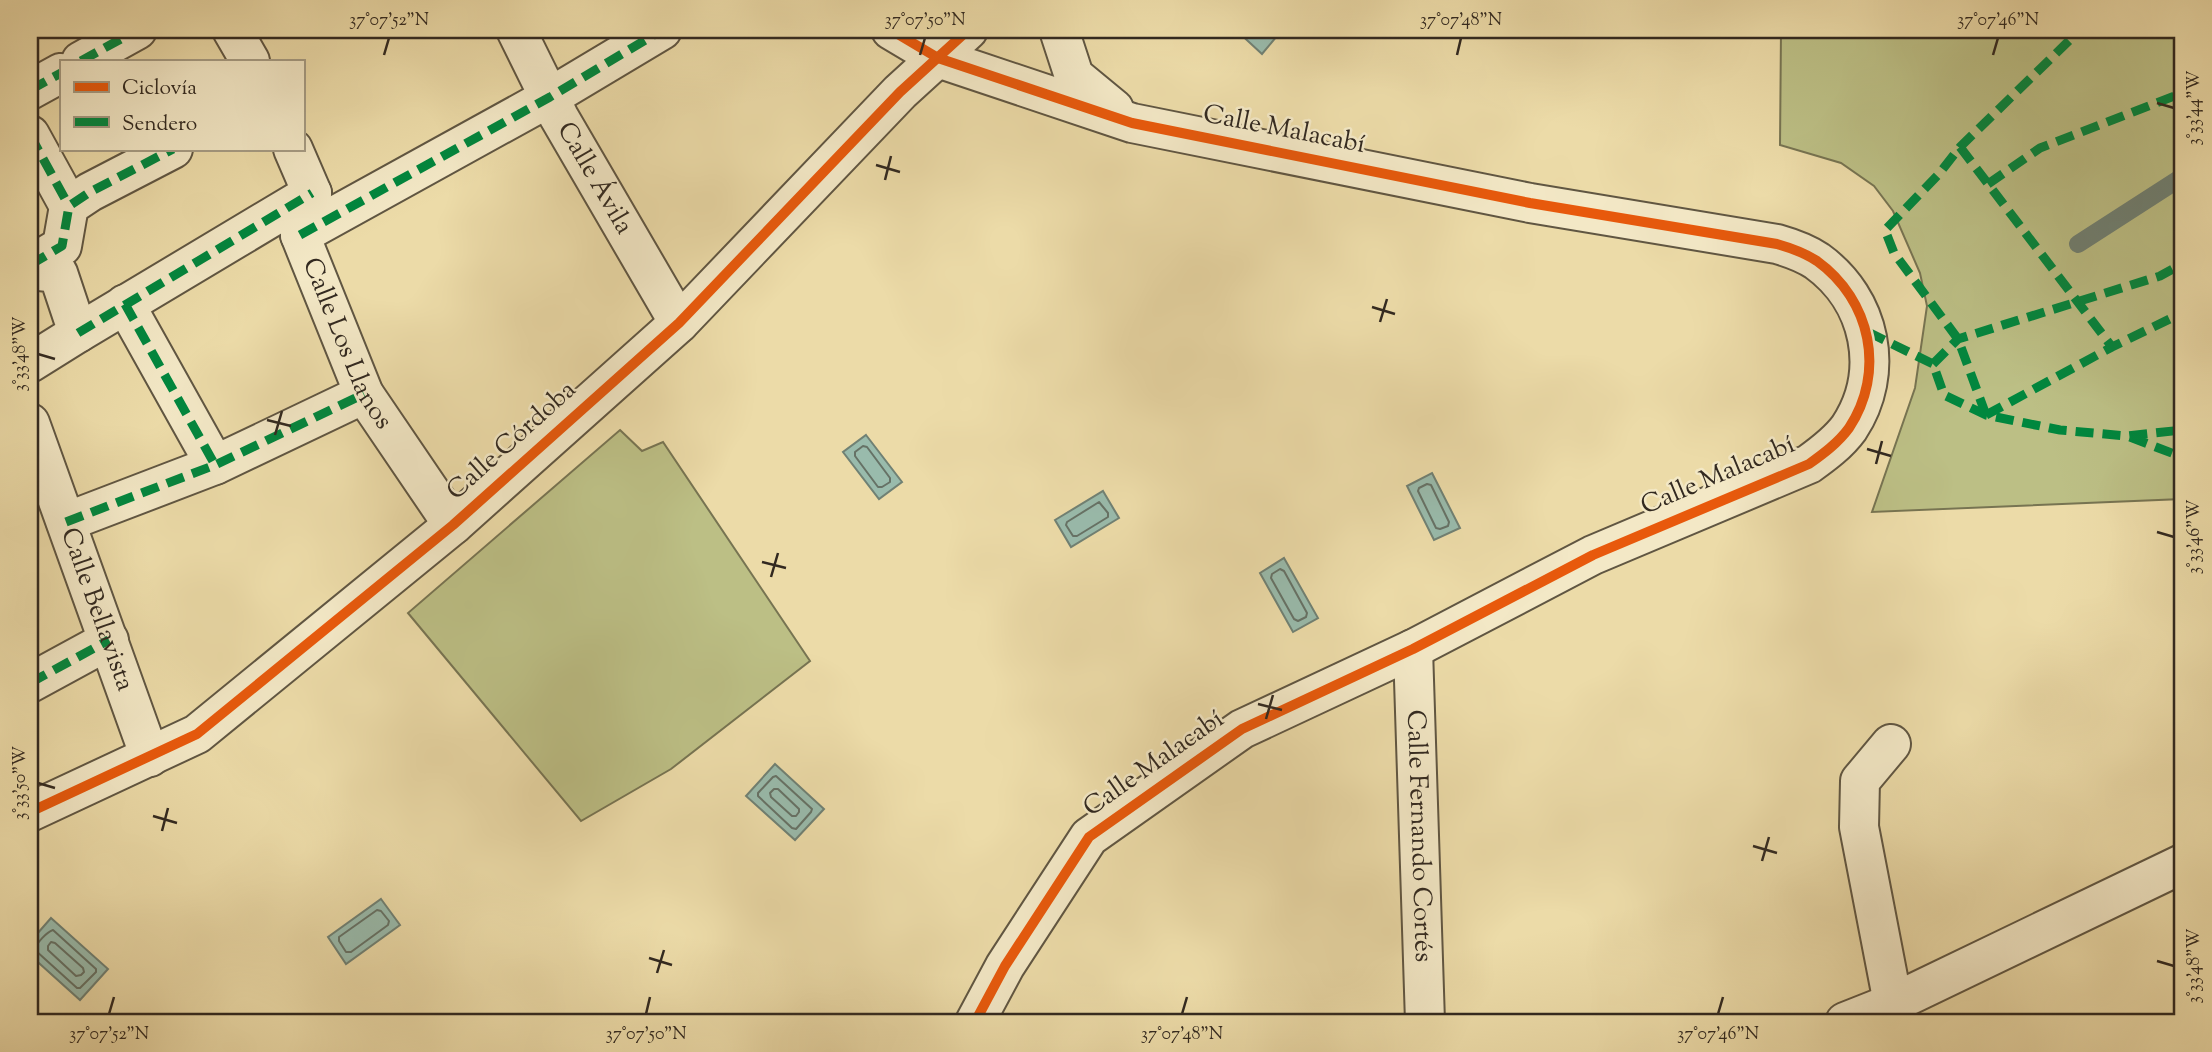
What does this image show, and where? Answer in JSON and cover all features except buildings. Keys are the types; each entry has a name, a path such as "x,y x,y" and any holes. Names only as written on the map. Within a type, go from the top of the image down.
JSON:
{"street":[{"path":"83,60 136,30"},
{"path":"232,30 249,60"},
{"name":"Calle Ávila","path":"516,30 559,117 679,323"},
{"path":"300,236 550,97 662,30"},
{"name":"Calle Malacabí","path":"891,30 938,58 1132,123 1530,203 1777,244 1815,260 1839,279 1856,304 1868,332 1871,358 1868,384 1860,409 1847,430 1829,449 1808,464 1593,555 1413,649 1242,729 1090,838 1005,966 975,1022"},
{"name":"Calle Córdoba","path":"30,812 197,734 453,524 679,323 900,92 968,30"},
{"name":"Calle Malacabí","path":"1059,30 1074,76 1132,123"},
{"path":"30,90 60,73"},
{"path":"30,135 69,206 62,246 30,267"},
{"path":"69,206 90,192 171,150"},
{"path":"30,363 312,193 293,150"},
{"name":"Calle Los Llanos","path":"312,193 300,236 364,394 453,524"},
{"path":"30,267 58,273 78,333"},
{"path":"125,304 215,465"},
{"path":"66,522 215,465 364,394"},
{"name":"Calle Bellavista","path":"30,423 150,757"},
{"path":"30,683 109,640"},
{"name":"Calle Fernando Cortés","path":"1413,649 1425,1022"},
{"path":"1891,744 1860,781 1859,827 1893,1003"},
{"path":"1845,1022 1893,1003 2182,864"}],"green space":[{"path":"1781,30 2182,30 2182,499 1872,512 1915,388 1927,306 1920,273 1893,211 1874,186 1841,163 1780,145"},
{"path":"620,430 642,451 663,442 810,661 671,769 581,821 408,613"}],"water":[{"path":"1236,30 1282,30 1262,54"},
{"path":"866,435 902,482 879,499 843,452"},
{"path":"1432,473 1460,528 1434,540 1407,486"},
{"path":"1103,491 1119,518 1071,547 1055,520"},
{"path":"1284,558 1318,618 1293,632 1260,573"},
{"path":"775,764 824,809 795,840 746,796"},
{"path":"381,899 400,925 346,964 328,937"},
{"path":"51,918 108,969 80,1000 30,955 30,942"}],"waterway":[{"path":"2078,244 2182,177"}],"marked path":[{"path":"83,60 137,30"},
{"path":"300,235 550,97 662,30"},
{"path":"1986,415 1958,339 1894,253 1885,230 1938,175 1960,147 2080,30"},
{"path":"30,90 60,74"},
{"path":"1988,184 2040,148 2177,95 2182,89"},
{"path":"30,135 69,206"},
{"path":"1960,147 2112,347"},
{"path":"30,265 62,246 69,206 90,192 171,150"},
{"path":"78,333 312,193"},
{"path":"1933,364 1958,339 2160,276 2182,264"},
{"path":"125,304 215,465"},
{"path":"1986,415 2112,347 2182,313"},
{"path":"1868,332 1933,364 1944,395 1986,415 2060,430 2127,436 2182,430"},
{"path":"66,522 215,465 364,394"},
{"path":"2130,437 2182,457"},
{"path":"30,683 109,640"}],"cycle path":[{"path":"891,30 938,58 1132,123 1530,203 1787,247 1817,261 1835,277 1850,296 1861,316 1869,361 1867,384 1849,428 1809,464 1593,555 1413,649 1242,729 1089,837 1005,966 975,1022"},
{"path":"30,812 197,734 453,525 679,323 900,92 968,30"}]}
